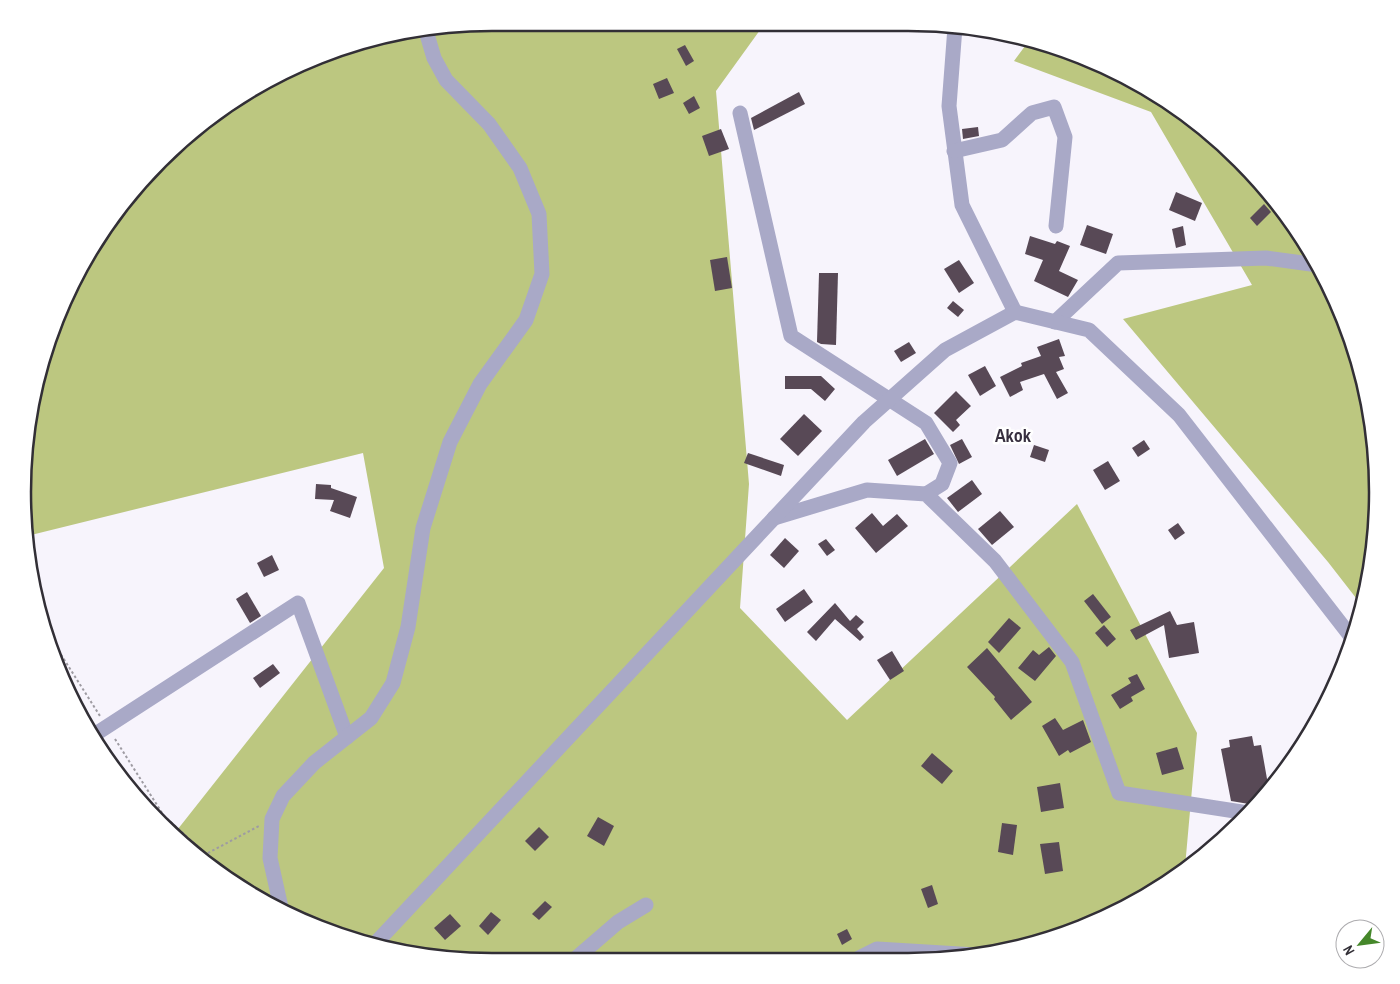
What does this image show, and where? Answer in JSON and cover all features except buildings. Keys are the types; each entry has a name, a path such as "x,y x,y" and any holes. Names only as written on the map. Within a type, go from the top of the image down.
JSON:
{"street":[{"path":"954,34 949,106 962,205 1015,312"},
{"path":"279,900 270,858 272,819 283,796 314,763 371,718 393,683 408,627 423,528 450,442 480,384 526,320 542,274 539,214 520,168 489,124 446,80 434,58 427,36"},
{"path":"954,151 1002,140 1032,113 1054,107 1066,137 1056,226"},
{"path":"740,113 791,336 926,423 950,464 942,484 926,494 867,490 773,518"},
{"path":"1055,322 1118,263 1266,258 1308,264"},
{"path":"380,939 864,422 945,350 1015,312 1089,330 1179,415 1347,631"},
{"path":"926,494 995,561 1072,662 1119,793 1240,812"},
{"path":"100,730 298,602 347,737"},
{"path":"582,953 618,922 646,905"},
{"path":"869,953 877,949 925,952"}],"path":[{"path":"63,658 100,730 163,815"},
{"path":"165,817 192,841"},
{"path":"207,854 272,819"}],"green space":[{"path":"492,31 759,31 716,91 749,484 740,608 847,720 1077,504 1197,733 1186,860 1138,891 1084,918 1027,937 998,944 938,952 462,952 402,944 373,937 316,918 288,905 236,875 212,858 178,829 384,568 363,453 33,534 31,492 35,432 47,373 66,316 79,288 109,236 126,212 166,166 212,126 236,109 288,79 344,56 402,40 462,32"},
{"path":"1025,46 1056,56 1112,79 1164,109 1188,126 1234,166 1274,212 1291,236 1321,288 1334,316 1353,373 1360,402 1368,462 1369,492 1365,552 1356,598 1328,562 1123,319 1252,285 1151,112 1014,61"}],"district":[{"name":"Akok","path":"1013,436"}]}
